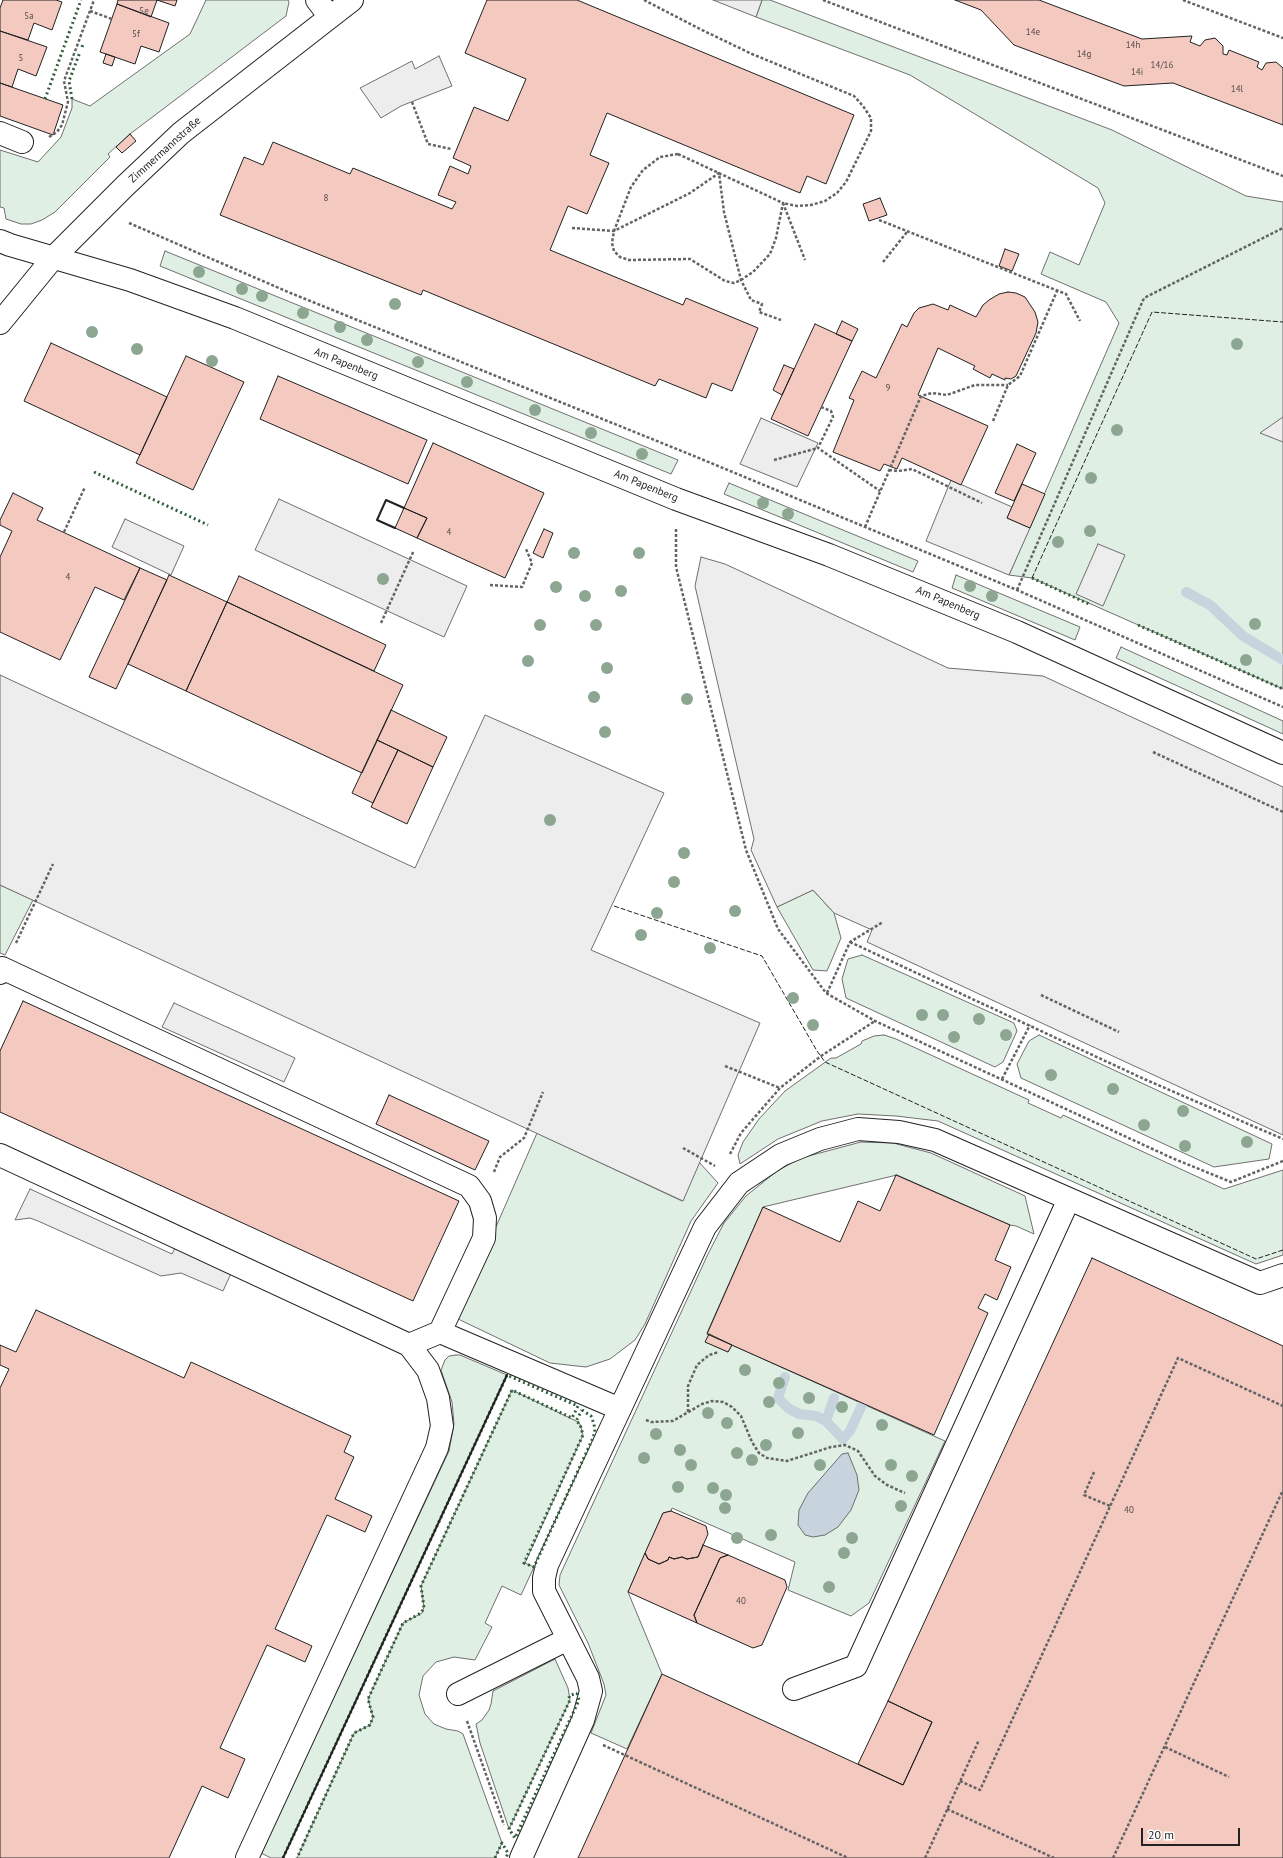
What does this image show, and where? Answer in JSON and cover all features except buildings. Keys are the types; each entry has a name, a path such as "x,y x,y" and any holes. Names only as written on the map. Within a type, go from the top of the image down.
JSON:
{"street":[{"path":"317,0 330,17"},
{"name":"Zimmermannstraße","path":"0,323 54,258 181,133 352,0"},
{"path":"0,133 22,142"},
{"name":"Am Papenberg","path":"0,241 130,280 235,318 676,499 829,555 1010,629 1283,753"},
{"path":"1,970 469,1186 480,1201 485,1218 484,1238 440,1332 409,1345"},
{"path":"521,1858 585,1714 591,1691 588,1678 544,1591 544,1578 547,1565 705,1227 739,1183 781,1155 820,1139 858,1129 899,1132 935,1140 1260,1283 1283,1275"},
{"path":"0,1155 409,1345 428,1370 438,1398 442,1426 437,1448 247,1858"},
{"path":"794,1689 856,1666 1069,1199"},
{"path":"440,1332 620,1409"},
{"path":"458,1694 568,1639"}],"path":[{"path":"22,142 36,136 51,138 62,125 68,102 64,81 94,0"},
{"path":"644,0 752,54 854,96 864,106 871,118 871,131 846,182 837,193 825,201 811,205 797,206 782,203 678,154 660,157 643,170 631,187 614,231 612,243 614,251 620,257 629,260 690,259 725,281 734,283 753,272 770,254 776,238 782,203"},
{"path":"823,0 1283,176"},
{"path":"1183,0 1283,38"},
{"path":"90,11 112,19"},
{"path":"412,102 428,144 451,149"},
{"path":"572,228 614,231 690,193 719,173"},
{"path":"719,173 724,212 741,280 751,300 762,304 759,312 781,320"},
{"path":"782,203 805,260"},
{"path":"101,211 288,292 687,453 1017,590 1283,707"},
{"path":"879,220 1066,294 1080,321"},
{"path":"1017,590 1144,298 1283,228"},
{"path":"882,262 907,232"},
{"path":"993,421 1008,385 1020,376 1057,291"},
{"path":"865,527 921,396 932,393 947,395 976,385 1008,385"},
{"path":"774,460 818,448 834,417 831,411 821,407"},
{"path":"818,448 880,491"},
{"path":"889,470 898,471 912,469 982,503"},
{"path":"64,532 85,487"},
{"path":"676,499 676,567 746,850 778,929 826,993 875,1021 1172,1158 1231,1182 1283,1161"},
{"path":"490,585 522,587 532,563 526,549"},
{"path":"381,623 414,550"},
{"path":"1153,752 1283,812"},
{"path":"1,970 10,955 53,864"},
{"path":"826,993 850,942 883,922"},
{"path":"850,942 1144,1078 1283,1139"},
{"path":"1041,995 1119,1032"},
{"path":"728,1157 741,1133 780,1088 821,1056 875,1021"},
{"path":"1002,1079 1030,1025"},
{"path":"725,1066 780,1088"},
{"path":"480,1201 500,1157 524,1138 544,1092"},
{"path":"683,1148 721,1170"},
{"path":"688,1413 688,1386 697,1365 709,1355 718,1352"},
{"path":"960,1781 980,1790 1178,1358 1283,1406"},
{"path":"620,1409 651,1422 673,1420 702,1404 712,1401 723,1402 732,1407 741,1416 752,1442 759,1453 767,1458 777,1461 787,1461 831,1447 845,1446 858,1451 876,1476 887,1486 930,1502"},
{"path":"1094,1472 1084,1495 1110,1506"},
{"path":"1114,1858 1283,1490"},
{"path":"458,1694 505,1828"},
{"path":"577,1733 848,1858"},
{"path":"925,1858 979,1740"},
{"path":"1164,1747 1229,1777"},
{"path":"947,1809 1054,1858"}],"green space":[{"path":"206,0 288,0 289,2 286,16 130,134 108,154 110,157 55,212 42,220 31,224 21,224 6,219 4,208 0,207 0,150 38,162 61,137 72,108 72,99 90,106 190,34"},
{"path":"762,0 770,0 1112,130 1246,196 1283,202 1283,689 1032,578 1009,575 1119,323 1106,302 1041,274 1050,252 1079,265 1105,203 1098,188 910,75 756,17"},
{"path":"165,251 678,460 671,474 160,266"},
{"path":"729,483 918,561 913,572 724,494"},
{"path":"956,575 1080,627 1075,640 952,588"},
{"path":"1121,647 1283,721 1283,734 1116,658"},
{"path":"0,885 33,900 5,955 0,953"},
{"path":"813,890 834,913 841,938 827,971 813,970 777,907"},
{"path":"862,955 1014,1023 1017,1031 1003,1062 995,1067 846,998 842,979 848,959"},
{"path":"884,1035 896,1039 1029,1100 1028,1103 1061,1118 1063,1115 1224,1189 1283,1170 1283,1255 1256,1264 938,1121 896,1116 858,1114 822,1121 778,1139 740,1164 738,1155 743,1142 759,1119 785,1091 831,1058 836,1058 861,1044 862,1041 874,1036"},
{"path":"1039,1035 1272,1144 1269,1159 1214,1167 1021,1078 1017,1064 1029,1041"},
{"path":"537,1133 682,1201 699,1162 718,1183 691,1221 645,1324 635,1340 610,1359 586,1367 550,1363 456,1318"},
{"path":"861,1142 893,1143 931,1153 1025,1196 1034,1234 1010,1225 897,1175 763,1207 707,1333 709,1335 706,1342 728,1352 732,1345 945,1441 869,1603 851,1616 788,1590 795,1562 672,1508 671,1511 663,1513 628,1592 662,1674 627,1749 591,1733 606,1695 604,1684 588,1643 559,1585 560,1575 708,1254 724,1223 746,1196 777,1171 801,1158"},
{"path":"460,1355 507,1375 283,1858 271,1858 261,1853 449,1451 454,1424 452,1402 441,1370 445,1360 449,1356"},
{"path":"512,1390 576,1421 580,1424 583,1435 525,1563 534,1567 521,1595 502,1586 485,1623 492,1627 475,1660 454,1657 436,1662 423,1676 419,1695 425,1714 434,1724 446,1729 458,1731 463,1734 502,1843 495,1858 297,1858 354,1733 370,1725 373,1717 368,1699 403,1623 422,1613 424,1607 421,1586"},
{"path":"555,1659 568,1688 570,1700 509,1829 480,1743 476,1724 482,1720 489,1710 493,1691"}],"shaded area":[{"path":"713,0 762,0 756,17"},
{"path":"439,56 452,86 401,106 381,118 360,88 412,61 415,69"},
{"path":"1283,417 1283,442 1260,433"},
{"path":"761,418 818,443 797,487 740,464"},
{"path":"951,480 1012,507 1007,518 1030,528 1009,575 926,541"},
{"path":"279,499 467,586 444,637 255,550"},
{"path":"125,519 184,546 171,575 112,547"},
{"path":"1098,544 1125,555 1103,606 1076,594"},
{"path":"701,557 725,564 948,668 1043,676 1283,787 1283,1135 867,942 872,930 834,913 813,890 777,907 751,850 754,839 695,586"},
{"path":"0,675 415,868 485,715 664,793 591,950 760,1023 683,1201 0,885"},
{"path":"174,1003 295,1058 284,1082 162,1027"},
{"path":"30,1189 172,1254 177,1244 233,1269 223,1291 181,1273 161,1276 30,1218 15,1220"},
{"path":"848,1453 857,1475 859,1490 851,1510 838,1527 825,1535 813,1537 805,1535 798,1525 799,1510 808,1493 842,1454"}],"waterway":[{"path":"1186,592 1210,605 1243,636 1283,660"},
{"path":"785,1377 778,1398 788,1408 799,1414 816,1416 826,1421 843,1439 850,1431 862,1405"},
{"path":"826,1421 834,1398"}],"hedge":[{"path":"45,99 81,0"},
{"path":"72,99 69,81 80,52"},
{"path":"94,472 208,525"},
{"path":"1032,578 1089,604"},
{"path":"1138,625 1283,689"},
{"path":"283,1858 507,1375 578,1406 572,1418 512,1390 421,1586 424,1608 421,1613 403,1623 368,1699 373,1717 370,1725 354,1733 297,1858"},
{"path":"582,1410 591,1416 595,1432 534,1567 524,1563 583,1435 580,1424 576,1421 582,1410"},
{"path":"577,1693 579,1700 515,1838 509,1829 570,1700 569,1696 577,1693"},
{"path":"495,1858 502,1843 508,1853 506,1858"}],"fence":[{"path":"1032,578 1152,312 1283,322"},
{"path":"614,906 762,956 817,1051 825,1062 1256,1259 1283,1250"}],"wall":[{"path":"395,528 377,520 386,500 404,508"},
{"path":"283,1858 507,1375"}]}
